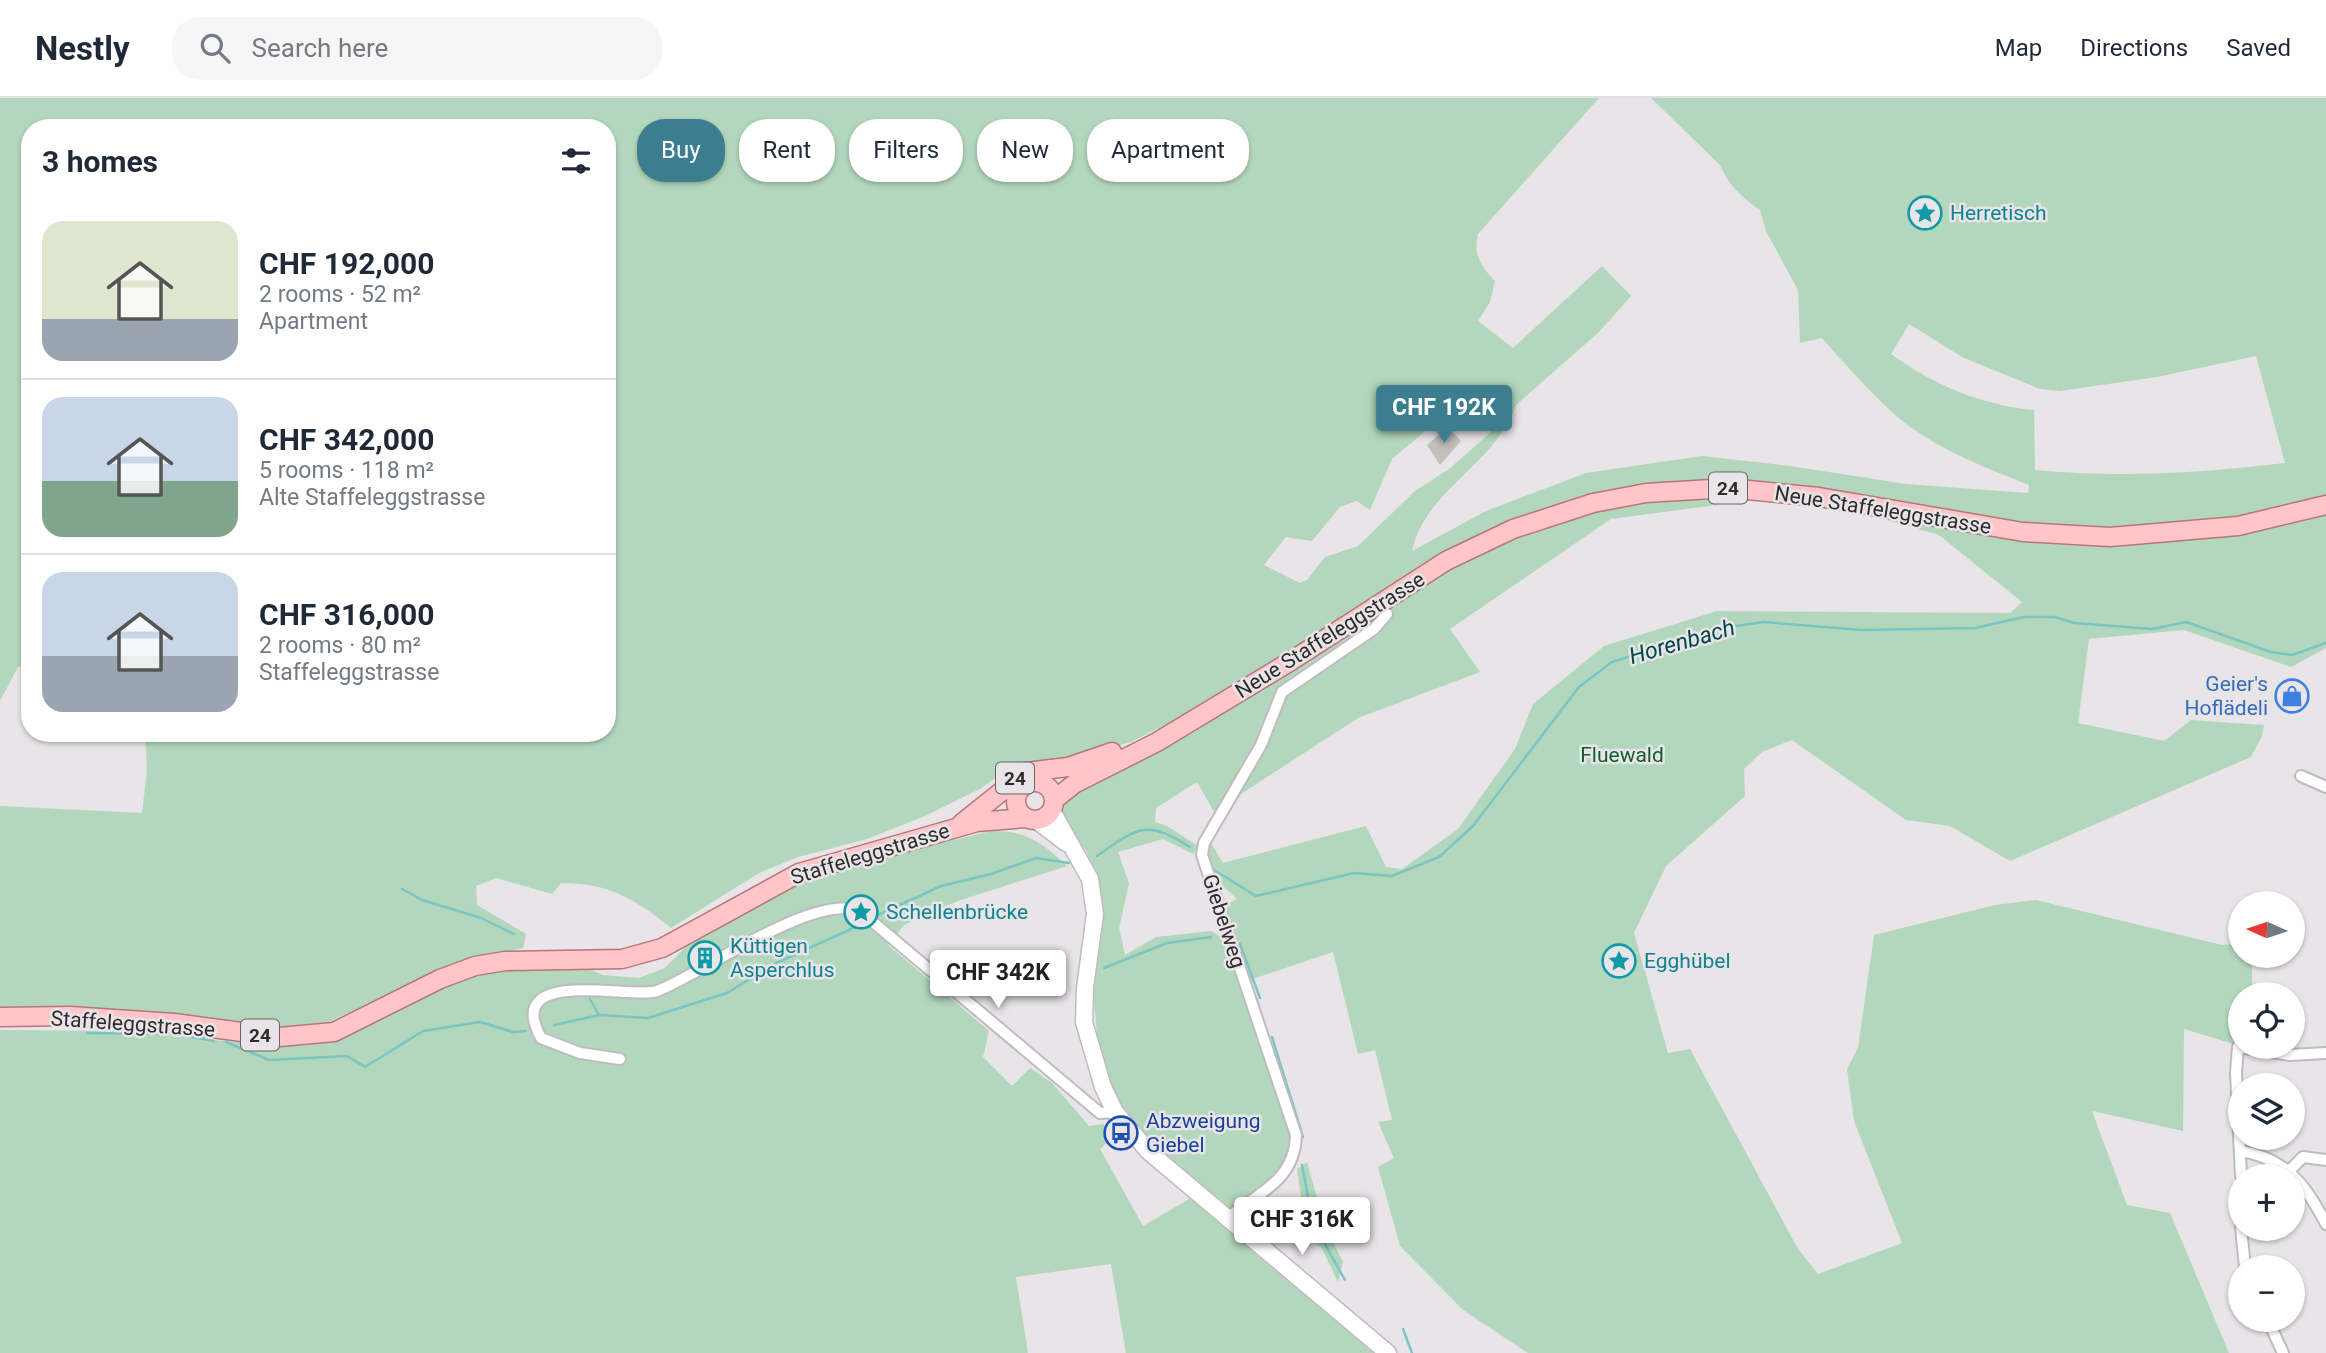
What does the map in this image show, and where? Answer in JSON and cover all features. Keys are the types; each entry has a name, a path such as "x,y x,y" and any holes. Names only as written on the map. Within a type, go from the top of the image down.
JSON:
{"main road":[{"name":"Neue Staffeleggstrasse","path":"1042,813 1074,784 1157,742 1467,551 1542,519 1632,496 1728,488 1819,497 2023,532 2110,537 2238,526 2326,505"},
{"name":"24","path":"1042,783 1070,776 1091,762 1183,724"},
{"name":"24","path":"955,828 999,796 1018,776 1091,762"},
{"path":"1030,782 1042,783 1052,791 1042,813 1017,808 1017,794 1030,782"},
{"name":"Staffeleggstrasse","path":"977,822 1017,794"},
{"name":"Staffeleggstrasse","path":"0,1017 70,1016 174,1023 279,1037 334,1032 440,979 475,966 505,961 622,959 662,947 799,873 977,822 1042,813"}],"street":[{"name":"Giebelweg","path":"1227,1217 1285,1174 1295,1152 1296,1135 1202,855 1204,843 1261,745 1282,692 1374,629 1387,614"},
{"path":"2301,776 2326,786"},
{"path":"1042,813 1080,858 1090,879 1095,902 1084,988 1084,1022 1102,1087 1115,1112 1149,1152 1388,1353"},
{"path":"620,1059 580,1053 541,1038 534,1017 539,1004 556,992 573,990 647,994 768,932 835,908 852,907 877,925 1100,1113 1115,1112"},
{"path":"2241,1164 2236,1073 2238,1047 2290,1055 2326,1052"},
{"path":"2240,1151 2259,1154 2278,1164"},
{"path":"2296,1164 2303,1157 2326,1160"},
{"path":"2305,1187 2326,1224"},
{"path":"2274,1332 2284,1353"}],"green space":[{"name":"Fluewald","path":"0,98 1599,98 1478,234 1479,260 1495,281 1490,302 1478,321 1513,348 1602,266 1631,296 1599,332 1516,405 1507,425 1493,444 1431,511 1419,530 1412,551 1486,511 1586,473 1702,456 1906,484 2028,493 2029,485 1957,454 1907,424 1874,394 1822,338 1800,343 1798,290 1766,231 1760,210 1737,191 1721,166 1651,98 2326,98 2326,648 2291,667 2184,630 2089,639 2078,723 2164,741 2191,720 2264,725 2262,736 2251,757 2010,861 1950,826 1906,820 1792,740 1762,752 1744,769 1745,796 1666,866 1634,933 1668,1053 1690,1049 1798,1249 1818,1274 1902,1243 1854,1121 1847,1069 1858,1048 1874,935 1995,905 2036,900 2228,944 2228,968 2252,968 2252,982 2228,982 2228,1042 2184,1029 2183,1131 2092,1111 2127,1205 2170,1213 2229,1353 1528,1353 1463,1310 1400,1246 1378,1167 1394,1158 1378,1122 1392,1120 1375,1050 1358,1054 1333,952 1244,982 1296,1135 1285,1174 1227,1218 1382,1353 1126,1353 1111,1264 1016,1277 1028,1353 0,1353 0,1030 126,1031 263,1045 298,1044 338,1037 455,980 496,969 579,965 603,975 639,978 665,968 694,938 791,885 850,865 991,831 1014,833 1033,840 1067,866 958,901 904,925 888,945 989,1031 983,1057 1012,1086 1030,1068 1052,1083 1089,1126 1103,1124 1116,1134 1100,1149 1143,1226 1189,1199 1114,1095 1098,1045 1092,979 1100,886 1087,852 1062,821 1061,797 1239,687 1131,742 1082,756 1016,763 980,789 925,816 867,839 798,857 759,873 671,928 633,901 593,886 561,883 552,894 496,878 476,886 477,905 526,934 523,948 465,961 328,1022 266,1027 101,1013 0,1008 0,806 142,813 147,771 145,742 616,742 616,119 21,119 21,667 18,667 0,701","holes":["1909,324 1962,357 2040,389 2060,391 2157,377 2256,356 2285,463 2160,473 2098,474 2035,470 2034,410 1995,404 1959,392 1924,375 1891,354","1445,409 1472,411 1491,432 1449,469 1415,491 1358,546 1325,557 1307,580 1300,583 1264,565 1286,537 1312,541 1340,507 1357,501 1370,510 1392,459 1422,434","1718,496 1865,514 1939,535 2022,602 2010,613 1717,611 1604,646 1533,704 1515,749 1458,829 1402,869 1386,867 1366,826 1223,863 1211,843 1201,866 1237,899 1225,906 1223,938 1211,931 1156,937 1125,955 1119,928 1129,883 1118,852 1163,839 1193,854 1198,846 1167,826 1155,822 1156,808 1197,782 1221,824 1241,794 1358,718 1480,672 1450,629 1611,519 1716,505"]},
{"path":"1307,1162 1325,1226 1343,1262 1338,1282 1321,1247 1307,1239 1297,1169"}],"building":[{"path":"1448,427 1461,441 1440,465 1427,445"}],"waterway":[{"name":"Horenbach","path":"1214,870 1256,896 1354,873 1392,876 1439,857 1473,826 1579,687 1612,662 1715,629 1764,622 1862,630 1975,628 2024,617 2055,617 2074,623 2152,629 2186,622 2271,652 2292,655 2326,643"},
{"name":"Horenbach","path":"1097,856 1123,838 1142,830 1163,833 1190,847"},
{"name":"Horenbach","path":"878,915 941,886 991,874 1036,858 1069,863"},
{"path":"402,889 422,900 481,918 514,934"},
{"name":"Horenbach","path":"554,1025 599,1015 648,1018 727,993 774,964 860,925"},
{"path":"1104,968 1167,943 1211,937"},
{"path":"1240,944 1260,998"},
{"path":"590,999 599,1015"},
{"path":"226,1042 269,1060 347,1056 365,1067 423,1031 480,1022 513,1032 526,1031"},
{"path":"87,1033 175,1034 214,1041"},
{"path":"1272,1037 1303,1137"},
{"path":"1302,1165 1313,1223 1345,1280"},
{"path":"1403,1329 1412,1353"}],"place":[{"name":"Herretisch","path":"1925,213"},
{"name":"Geier's Hoflädeli","path":"2292,696"},
{"name":"Schellenbrücke","path":"861,912"},
{"name":"Küttigen Asperchlus","path":"705,958"},
{"name":"Egghübel","path":"1619,961"},
{"name":"Abzweigung Giebel","path":"1121,1133"}]}
